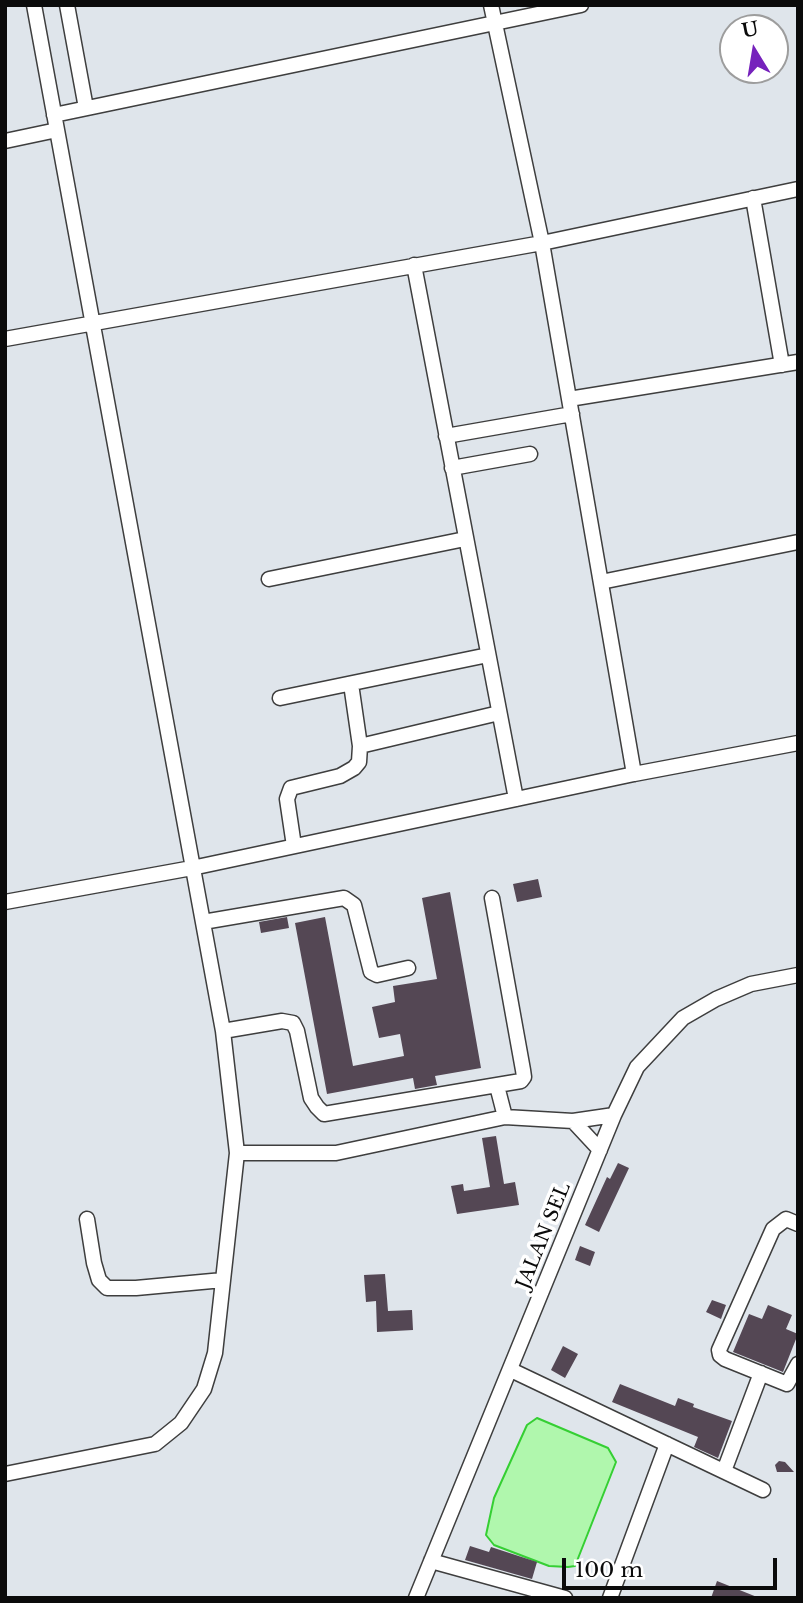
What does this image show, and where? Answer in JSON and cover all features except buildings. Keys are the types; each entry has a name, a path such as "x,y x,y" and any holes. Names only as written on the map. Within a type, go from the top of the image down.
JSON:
{"street":[{"path":"5,1474 155,1444 181,1423 204,1389 215,1353 236,1153 223,1031 34,5"},
{"path":"67,5 86,108"},
{"path":"491,5 542,243 634,774"},
{"path":"54,115 581,5"},
{"path":"5,141 57,130"},
{"path":"5,339 542,243 798,189"},
{"path":"753,198 782,365"},
{"path":"414,265 516,799"},
{"path":"446,436 570,406 798,362"},
{"path":"452,468 530,454"},
{"path":"269,579 466,539"},
{"path":"601,582 798,542"},
{"path":"280,698 488,655"},
{"path":"294,846 287,799 291,788 348,773 359,762 360,746 351,684"},
{"path":"360,746 499,713"},
{"path":"5,902 192,867 634,774 798,743"},
{"path":"203,922 344,898 354,905 370,972 377,975 408,968"},
{"path":"223,1031 282,1021 293,1023 311,1098 324,1114 521,1081 524,1077 492,898"},
{"name":"JALAN SEL","path":"416,1598 614,1115 637,1067 683,1018 716,999 751,984 798,975"},
{"path":"497,1086 505,1117"},
{"path":"236,1153 336,1153 505,1117 573,1121 614,1115"},
{"path":"573,1121 600,1150"},
{"path":"87,1219 94,1263 99,1280 107,1288 223,1280"},
{"path":"798,1224 786,1219 772,1229 720,1345 722,1357 788,1384 798,1364"},
{"path":"511,1370 763,1490"},
{"path":"724,1471 761,1373"},
{"path":"610,1598 667,1444"},
{"path":"431,1561 565,1598"}],"shaded area":[{"path":"5,5 798,5 798,1598 5,1598"},
{"path":"537,1418 608,1448 616,1462 575,1566 549,1566 494,1545 486,1535 494,1498 527,1425"}]}
